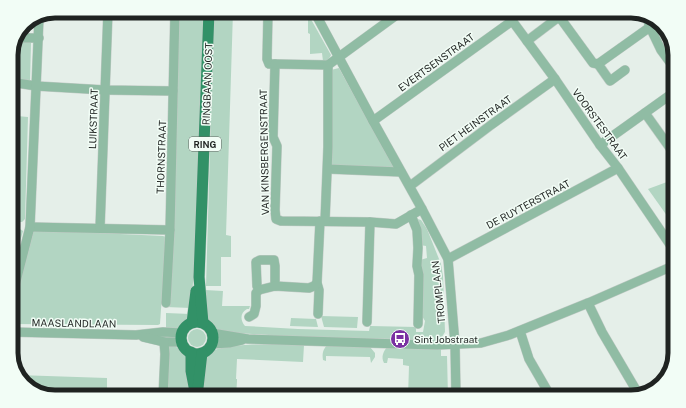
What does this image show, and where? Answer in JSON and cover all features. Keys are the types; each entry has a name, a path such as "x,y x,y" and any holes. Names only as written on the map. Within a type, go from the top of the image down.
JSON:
{"main road":[{"name":"RINGBAAN OOST","path":"197,323 194,298 199,277 209,18"},
{"path":"197,323 210,329 212,338 206,351 196,353 187,350 182,337 184,328 197,323"},
{"path":"195,390 191,371 196,353"}],"street":[{"name":"LUIKSTRAAT","path":"100,228 108,18"},
{"name":"THORNSTRAAT","path":"166,303 170,230 176,18"},
{"path":"268,18 267,59 269,64 328,65 392,18"},
{"name":"TROMPLAAN","path":"318,18 410,186 448,259 456,390"},
{"name":"VOORSTESTRAAT","path":"510,18 618,168 668,242"},
{"path":"526,41 556,19 561,19 593,63 598,64 610,81 625,70"},
{"name":"EVERTSENSTRAAT","path":"373,121 512,21"},
{"path":"18,274 30,227 39,22"},
{"path":"649,23 661,50 668,60"},
{"path":"598,64 650,27"},
{"path":"23,38 39,38"},
{"name":"VAN KINSBERGENSTRAAT","path":"275,64 273,137 277,146 276,219 281,221 370,222 396,224 422,209"},
{"path":"318,314 319,290 317,283 328,168 328,65"},
{"name":"PIET HEINSTRAAT","path":"410,186 554,79"},
{"path":"18,83 36,86 105,90 173,91"},
{"path":"600,145 668,96"},
{"path":"645,113 668,145"},
{"path":"328,168 401,172"},
{"name":"DE RUYTERSTRAAT","path":"448,259 618,168"},
{"name":"TROMPLAAN","path":"411,216 417,230 418,248 416,266 419,275 418,324"},
{"path":"367,322 370,222"},
{"path":"30,227 170,230"},
{"path":"259,290 257,286 256,262 260,260 274,260 275,286"},
{"path":"212,338 229,343 248,339 380,344 481,343 520,331 588,304 668,268"},
{"path":"249,317 254,314 256,306 256,293 259,290 275,286 309,288 317,283"},
{"path":"588,304 602,332 636,390"},
{"path":"520,331 529,359 547,390"},
{"name":"MAASLANDLAAN","path":"18,332 136,335 164,332 182,337"},
{"name":"MAASLANDLAAN","path":"136,335 164,342 182,337"},
{"path":"163,390 164,342"}],"green space":[{"path":"178,18 205,18 197,231 191,308 166,307 166,305 170,305"},
{"path":"214,18 233,18 226,235 231,236 231,257 221,257 221,286 206,286"},
{"path":"308,18 310,18 331,55 329,59 323,61 322,53 310,54 310,34 308,33"},
{"path":"21,41 29,41 31,43 30,82 18,79 18,53"},
{"path":"339,68 394,168 330,166 331,70"},
{"path":"18,116 28,117 25,219 22,222 18,222"},
{"path":"668,182 668,217 648,189"},
{"path":"414,218 421,220 427,229 441,264 443,276 445,332 440,340 298,337 222,332 208,319 205,309 205,290 223,291 222,306 250,306 249,309 243,312 242,315 242,321 245,326 369,331 370,326 416,327 416,332 423,332 425,321 422,316 423,273 420,260 427,258 426,246 420,245"},
{"path":"18,229 23,231 18,249"},
{"path":"34,230 166,237 160,324 158,325 18,324 18,291"},
{"path":"166,313 190,314 188,320 177,329 166,329"},
{"path":"321,316 358,317 357,328 324,327"},
{"path":"291,318 316,319 318,327 290,326"},
{"path":"193,329 201,329 206,334 204,345 201,347 193,347 188,342 188,334"},
{"path":"271,344 304,345 303,362 237,359 236,390 203,390 203,366 206,357 210,352 217,349 236,346"},
{"path":"327,345 370,347 375,353 375,357 371,363 370,357 326,356 326,361 323,360 323,355"},
{"path":"169,346 174,346 181,350 185,355 189,368 190,390 166,390 167,349"},
{"path":"387,347 441,349 441,356 447,356 448,390 408,390 409,366 403,365 403,359 388,358 387,363 384,363 384,351"},
{"path":"26,375 107,378 107,390 50,390 37,385"}],"place":[{"name":"Sint Jobstraat","path":"400,339"}]}
